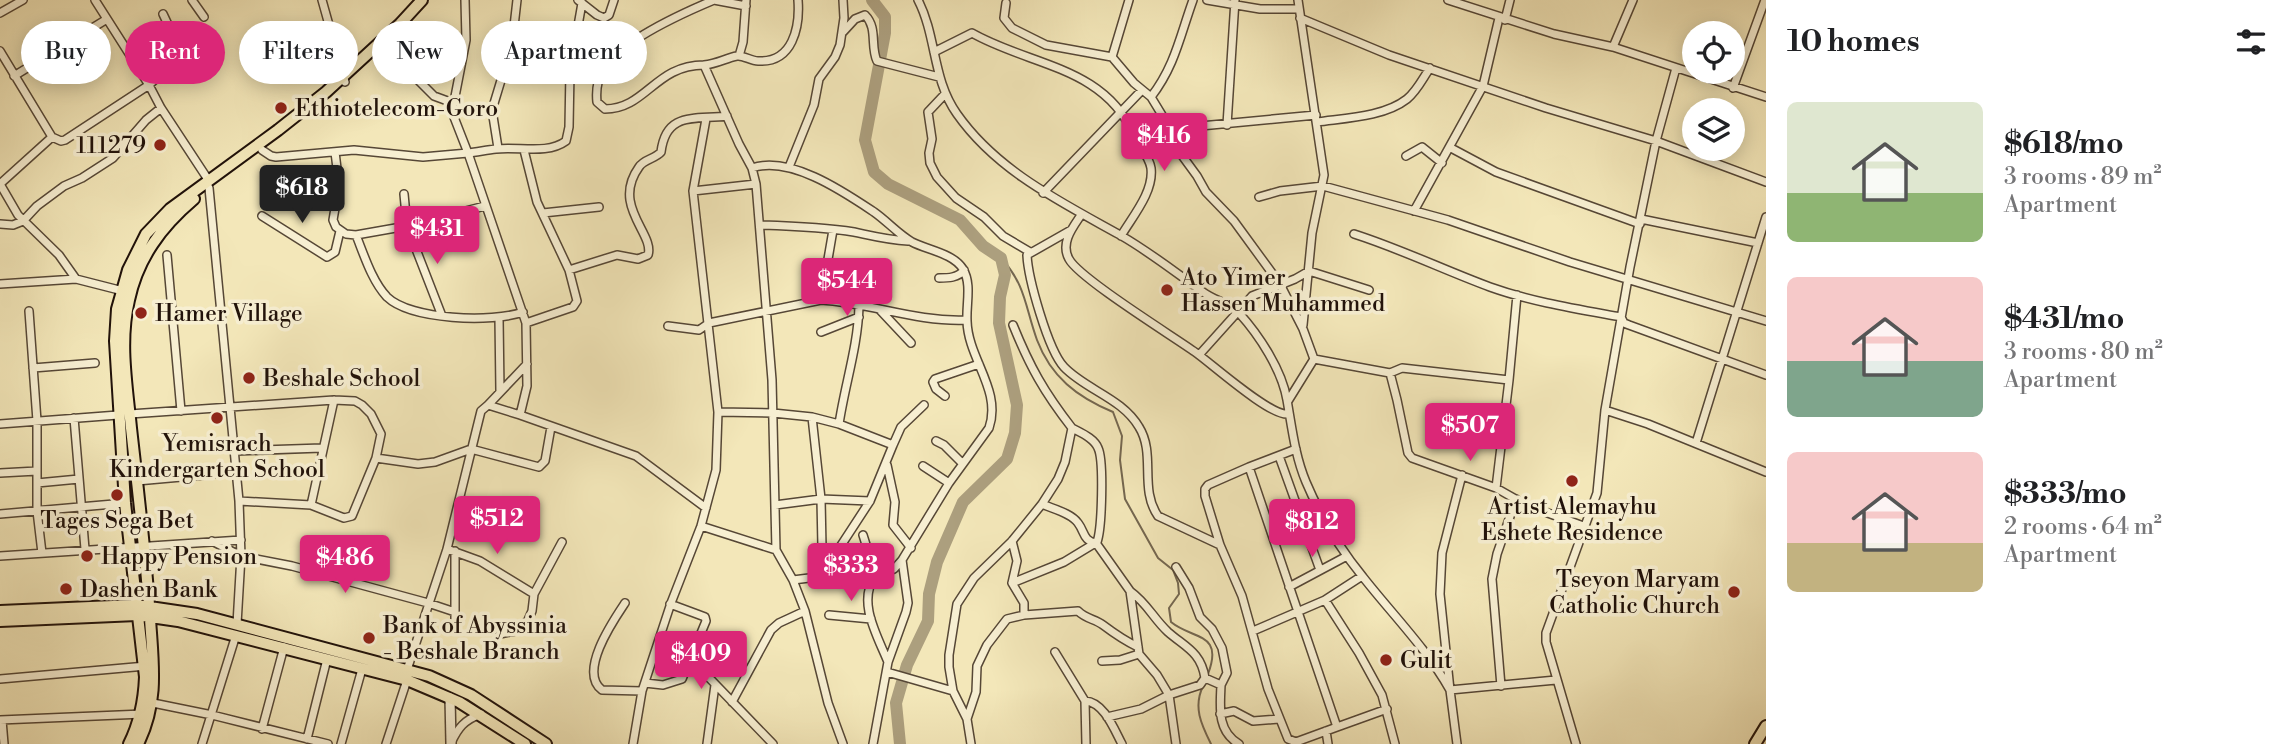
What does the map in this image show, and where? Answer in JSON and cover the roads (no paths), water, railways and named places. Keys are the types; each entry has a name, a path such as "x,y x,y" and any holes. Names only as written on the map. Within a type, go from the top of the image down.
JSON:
{"main road":[{"path":"358,64 422,0"},
{"path":"410,21 431,0"},
{"path":"358,67 372,57"},
{"path":"149,665 136,610 125,503 124,414 115,325 126,292 163,228 206,185 336,84"},
{"path":"206,185 262,150 337,84"},
{"path":"124,414 137,481 152,637 148,702 138,744"},
{"path":"0,621 136,610"},
{"path":"150,610 178,621 236,630 284,648 362,669 429,676 471,695 545,744"},
{"path":"0,611 150,610 236,630 407,675 481,714 526,744"},
{"path":"152,637 165,624 178,621"},
{"path":"129,744 145,715"},
{"path":"1755,744 1766,726"}],"street":[{"path":"0,13 23,0"},
{"path":"96,0 149,85 206,185 236,451 242,556 236,630 202,744"},
{"path":"192,0 204,17"},
{"path":"322,0 328,21"},
{"path":"466,0 466,40 452,112 526,323 525,399 520,415"},
{"path":"498,148 492,110 512,44 517,0"},
{"path":"580,1 604,18 609,15 614,0"},
{"path":"738,55 743,42 746,3 714,0 643,35 609,62 600,77 596,92 597,103 605,108 626,106 667,74 680,68 720,63 738,55 756,61 773,60 789,48 798,29 798,0"},
{"path":"789,167 814,104 819,79 835,57 842,32 843,0"},
{"path":"918,0 928,21 945,94 959,117 989,150 1043,192 1154,256 1206,295 1237,311 1264,348 1277,372 1288,401 1288,414 1305,480 1318,507 1347,556 1450,690"},
{"path":"1112,57 1129,0"},
{"path":"1151,97 1165,79 1175,57 1193,0"},
{"path":"1207,0 1299,9"},
{"path":"1298,0 1323,163 1323,186 1318,195 1313,223 1303,329"},
{"path":"1448,0 1553,34 1613,47 1766,97"},
{"path":"1414,211 1483,86 1510,0"},
{"path":"1613,47 1633,0"},
{"path":"1733,88 1765,0"},
{"path":"262,150 271,156 354,150 423,156 561,145 566,141 569,127 570,71 580,1"},
{"path":"1006,3 1003,13 1012,28 1036,41 1062,49 1112,57 1151,97 1158,106 1178,150 1206,192 1234,221 1280,284 1303,329 1314,359"},
{"path":"1227,125 1235,3"},
{"path":"0,51 52,137 61,141 149,85 178,59 179,48 163,14"},
{"path":"842,32 855,19 865,15 872,24 873,48 877,61 939,77"},
{"path":"1300,18 1347,39 1656,141 1766,182"},
{"path":"14,76 107,19"},
{"path":"934,52 972,33 998,47 1079,76 1104,93 1121,111 1151,169 1147,192 1121,236"},
{"path":"704,65 752,168 756,184 773,413 776,550 793,580 805,611 828,703 843,744"},
{"path":"1169,129 1372,113 1400,103 1415,91 1430,68"},
{"path":"1576,744 1546,642 1548,624 1586,527 1598,484 1605,410 1621,317 1656,141 1676,68"},
{"path":"422,84 434,96 453,103"},
{"path":"1043,192 1142,90"},
{"path":"945,94 928,112 932,139 929,153 932,169 956,198 984,217 1003,236 1030,253"},
{"path":"0,225 13,225 23,221 37,206 64,186 113,158 146,120 161,108"},
{"path":"569,270 617,255 638,259 648,255 649,248 630,202 629,191 639,166 661,152 664,135 669,128 686,119 727,116"},
{"path":"633,744 643,687 670,604 701,526 716,470 718,412 693,191 706,119"},
{"path":"52,137 0,184 23,221 59,255 76,279"},
{"path":"1406,156 1422,147 1442,163"},
{"path":"1451,148 1496,173 1640,222 1758,243"},
{"path":"524,150 537,202 569,270 576,305 526,323"},
{"path":"262,215 327,257 335,252 340,231 333,220 339,185 335,152"},
{"path":"752,168 769,165 789,167 814,177 875,213 910,241 950,258 964,270 968,281 967,320 970,340 990,393 992,419 989,428 949,483 911,548 894,569 876,576 867,591 871,619 888,662"},
{"path":"693,191 756,184"},
{"path":"1259,197 1280,191 1323,186 1414,211 1766,321"},
{"path":"404,194 407,226 442,316"},
{"path":"340,231 356,234 407,226 485,206"},
{"path":"543,213 599,207"},
{"path":"1081,215 1071,230 1066,249 1070,262 1275,412 1288,414"},
{"path":"1696,443 1766,216"},
{"path":"760,225 853,232 879,239 910,241"},
{"path":"821,300 832,230"},
{"path":"1071,230 1027,257 1035,295 1058,359 1064,367 1116,402 1139,425 1147,451 1152,508 1162,519 1220,545"},
{"path":"356,234 377,283 385,295 397,305 442,316 499,318 523,312"},
{"path":"1354,234 1383,243 1490,287 1549,304 1621,317"},
{"path":"167,255 181,411"},
{"path":"939,278 961,275 964,270"},
{"path":"1199,355 1252,296 1309,271 1369,290"},
{"path":"0,284 76,279 126,292"},
{"path":"1496,488 1517,295"},
{"path":"668,326 699,330 709,323 821,300 915,318 967,320"},
{"path":"839,424 843,395 855,350 859,306"},
{"path":"878,309 911,343"},
{"path":"29,311 37,421 37,511 42,553"},
{"path":"821,331 859,317"},
{"path":"1621,317 1624,323 1724,358 1766,376"},
{"path":"499,318 500,391"},
{"path":"1013,325 1045,394 1072,428 1093,441 1100,454 1101,493 1099,536 1096,543"},
{"path":"1314,359 1390,373 1402,368 1509,380"},
{"path":"1288,401 1314,359"},
{"path":"33,368 95,363"},
{"path":"386,744 428,603 451,550 481,411 527,364"},
{"path":"944,396 936,389 933,382 935,379 979,364"},
{"path":"1390,373 1408,453 1412,458 1496,488 1526,505 1586,527"},
{"path":"311,505 334,400"},
{"path":"0,424 334,400 355,401 371,414 381,434 376,458 352,516 344,518 311,505 239,501"},
{"path":"488,405 636,456 706,508"},
{"path":"793,580 809,578 825,570 870,501 901,427 924,405"},
{"path":"1605,410 1648,424 1766,472"},
{"path":"718,412 811,417 839,424 893,445"},
{"path":"811,417 821,499 825,570"},
{"path":"74,418 85,550"},
{"path":"376,458 418,464 435,462 471,449 539,467 545,461 551,427"},
{"path":"971,744 967,719 953,691 949,655 957,604 974,578 1012,541 1042,504 1065,462 1072,428"},
{"path":"936,440 962,463"},
{"path":"236,451 322,448"},
{"path":"1296,449 1228,475 1205,489 1220,545 1242,596 1279,719 1291,742 1387,709"},
{"path":"1279,456 1320,570"},
{"path":"886,463 895,502 893,525 911,548"},
{"path":"923,466 949,483"},
{"path":"1249,467 1337,727"},
{"path":"0,473 37,471"},
{"path":"137,481 237,472"},
{"path":"1457,744 1440,594 1441,553 1462,475"},
{"path":"37,482 79,479"},
{"path":"775,505 821,499 870,501"},
{"path":"1501,686 1493,579 1497,554 1516,499"},
{"path":"0,514 125,503"},
{"path":"1042,504 1073,518 1089,541 1096,543 1130,592 1143,601 1168,632 1194,652 1203,667 1205,678 1200,685 1169,695 1141,709 1107,717"},
{"path":"701,526 776,550"},
{"path":"863,536 868,551 860,563 876,576"},
{"path":"0,556 242,540"},
{"path":"212,541 242,556 292,566 455,612"},
{"path":"1012,541 1017,561 1012,583 1024,603 1024,615"},
{"path":"500,634 520,630 524,625 532,611 534,594 562,542"},
{"path":"1012,583 1064,562 1088,545 1096,543"},
{"path":"451,550 480,561 534,594"},
{"path":"451,550 455,629"},
{"path":"1289,587 1347,556"},
{"path":"873,744 888,662 906,612 907,593 902,560"},
{"path":"1176,567 1189,588 1199,617 1212,629 1222,648 1227,673 1217,683"},
{"path":"1253,631 1325,600 1362,576"},
{"path":"1130,592 1138,650"},
{"path":"1325,600 1359,653 1387,709 1395,744"},
{"path":"625,603 599,646 594,679 597,687 602,690 663,685 682,679 706,621 705,617 670,604"},
{"path":"732,702 771,630 779,623 805,611"},
{"path":"967,719 976,692 977,666 987,645 1007,619 1078,611 1138,650 1157,675 1169,695 1176,744"},
{"path":"829,615 871,619"},
{"path":"262,729 284,648"},
{"path":"1102,660 1120,660 1138,650"},
{"path":"1055,652 1085,701 1086,744"},
{"path":"307,739 327,659"},
{"path":"691,659 773,744"},
{"path":"0,679 149,665"},
{"path":"341,744 362,669"},
{"path":"887,672 953,691"},
{"path":"1205,678 1217,683"},
{"path":"1450,690 1556,680"},
{"path":"1217,683 1224,729 1239,744"},
{"path":"707,744 715,685"},
{"path":"450,698 451,743"},
{"path":"1085,701 1092,702 1107,717 1122,744"},
{"path":"148,702 327,744"},
{"path":"1220,714 1234,711 1253,721 1279,719"},
{"path":"451,743 460,725 481,714"},
{"path":"4,744 1,720 145,715"},
{"path":"1326,732 1328,744"}],"waterway":[{"path":"872,0 885,17 885,33 865,140 874,172 888,184 960,220 983,246 1001,258 1005,275 1000,297 999,323 1017,405 1015,433 1007,459 963,502 937,562 929,594 928,621 907,665 896,703 900,744"},
{"path":"1001,258 1020,287 1037,340 1050,365 1077,392 1113,412 1122,436 1120,460 1125,499 1158,558 1173,570 1178,583 1179,594 1169,608 1171,622 1209,644 1212,660 1208,674"},
{"path":"1203,686 1198,708 1211,744"}],"place":[{"name":"Ethiotelecom-Goro","path":"281,108"},
{"name":"111279","path":"160,145"},
{"name":"Ato Yimer Hassen Muhammed","path":"1167,290"},
{"name":"Hamer Village","path":"141,313"},
{"name":"Beshale School","path":"249,378"},
{"name":"Yemisrach Kindergarten School","path":"217,418"},
{"name":"Artist Alemayhu Eshete Residence","path":"1572,481"},
{"name":"Tages Sega Bet","path":"117,495"},
{"name":"Happy Pension","path":"87,556"},
{"name":"Dashen Bank","path":"66,589"},
{"name":"Tseyon Maryam Catholic Church","path":"1734,592"},
{"name":"Bank of Abyssinia - Beshale Branch","path":"369,638"},
{"name":"Gulit","path":"1386,660"}]}
